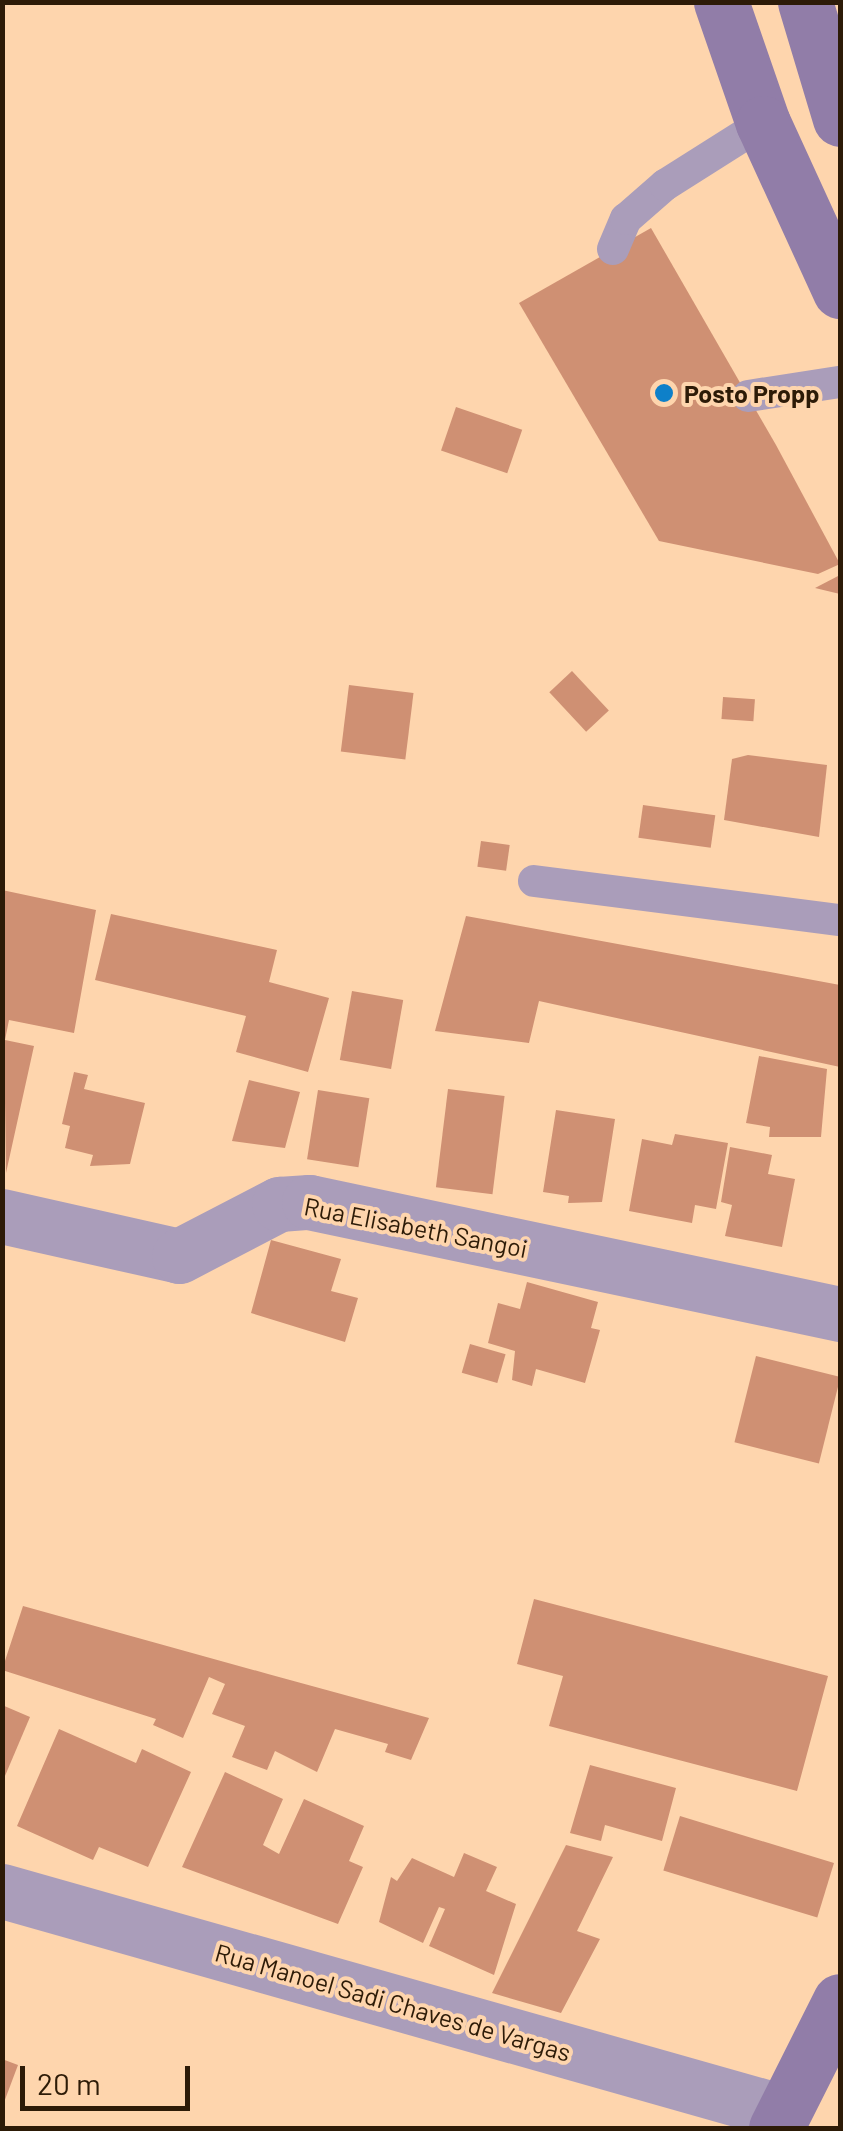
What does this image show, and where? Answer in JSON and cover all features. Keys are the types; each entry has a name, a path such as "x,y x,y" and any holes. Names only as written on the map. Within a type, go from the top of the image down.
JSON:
{"main road":[{"path":"721,2 763,123 840,291"},
{"path":"805,2 840,119"},
{"path":"779,2120 840,2000"}],"street":[{"name":"Rua Elisabeth Sangoi","path":"2,1216 180,1256 279,1204 309,1202 840,1314"},
{"name":"Rua Manoel Sadi Chaves de Vargas","path":"2,1891 779,2120"}],"lane":[{"path":"613,250 626,219 666,185 763,123"},
{"path":"748,396 840,382"},
{"path":"534,880 840,920"}],"building":[{"path":"651,228 840,564 818,574 659,541 519,303"},
{"path":"456,407 522,430 507,473 441,450"},
{"path":"840,575 840,594 815,588"},
{"path":"572,671 609,710 586,732 549,692"},
{"path":"349,685 414,693 405,759 341,752"},
{"path":"723,697 755,699 753,721 721,719"},
{"path":"748,755 827,765 819,837 724,820 732,759"},
{"path":"643,805 715,815 711,848 638,838"},
{"path":"481,841 510,845 506,871 477,867"},
{"path":"2,890 96,910 74,1033 9,1020 5,1040 34,1046 6,1173"},
{"path":"111,914 277,950 269,982 329,998 308,1072 236,1052 246,1016 95,980"},
{"path":"466,916 840,985 840,1067 539,1001 529,1043 435,1031"},
{"path":"352,991 403,1000 391,1069 340,1060"},
{"path":"759,1056 827,1069 821,1137 769,1137 770,1127 746,1123"},
{"path":"74,1072 88,1075 84,1089 145,1103 130,1164 90,1166 93,1155 65,1148 70,1126 62,1124"},
{"path":"249,1080 300,1092 285,1148 232,1141"},
{"path":"448,1089 505,1096 493,1194 436,1187"},
{"path":"318,1090 369,1098 358,1167 307,1159"},
{"path":"556,1110 615,1119 602,1202 568,1203 569,1196 543,1192"},
{"path":"675,1134 728,1143 716,1209 695,1205 692,1223 629,1211 642,1139 672,1145"},
{"path":"730,1147 772,1155 768,1174 795,1179 782,1247 725,1236 732,1205 721,1202"},
{"path":"271,1240 341,1259 331,1291 358,1298 345,1342 251,1313"},
{"path":"527,1282 598,1302 591,1328 600,1330 585,1383 536,1369 532,1386 512,1380 515,1351 488,1343 498,1303 520,1309"},
{"path":"470,1344 506,1354 497,1383 462,1373"},
{"path":"756,1356 840,1377 819,1463 734,1442"},
{"path":"534,1599 828,1676 797,1791 549,1726 563,1676 517,1664"},
{"path":"23,1606 429,1718 411,1760 385,1752 388,1744 335,1729 317,1772 275,1751 267,1770 232,1757 245,1726 212,1714 225,1684 209,1677 183,1738 153,1725 156,1719 2,1670"},
{"path":"2,1705 30,1717 2,1783"},
{"path":"59,1729 136,1763 142,1749 191,1772 148,1867 99,1847 93,1860 17,1826"},
{"path":"590,1765 676,1788 662,1841 605,1825 601,1841 570,1833"},
{"path":"225,1772 283,1799 263,1845 279,1854 304,1799 364,1826 349,1861 363,1867 338,1924 182,1867"},
{"path":"680,1816 834,1863 817,1918 663,1871"},
{"path":"566,1845 613,1857 577,1931 600,1939 561,2013 492,1993"},
{"path":"464,1853 497,1867 486,1891 516,1904 494,1975 429,1946 445,1909 439,1907 423,1943 379,1922 391,1877 397,1881 412,1858 454,1877"},
{"path":"2,2059 18,2065 3,2105 2,2105"}],"place":[{"name":"Posto Propp","path":"664,393"}]}
